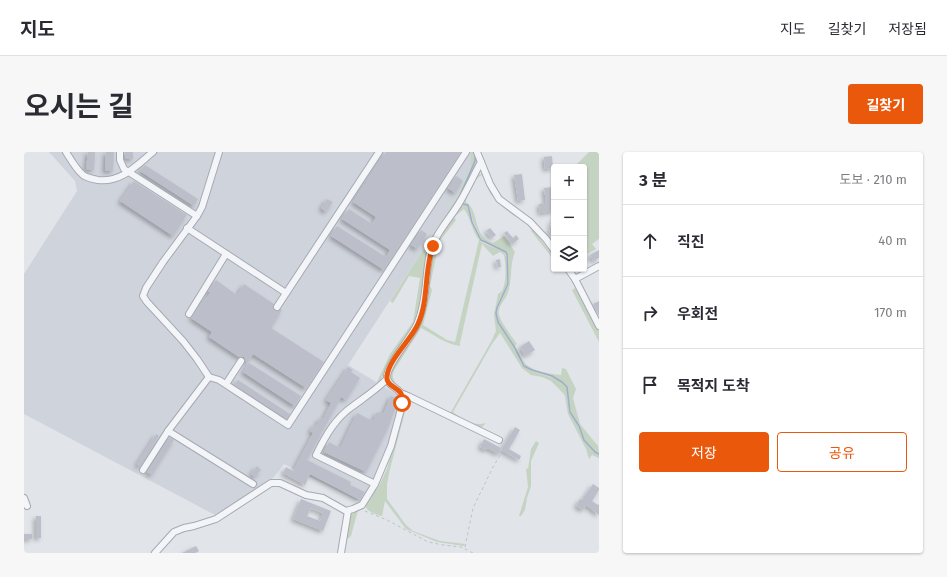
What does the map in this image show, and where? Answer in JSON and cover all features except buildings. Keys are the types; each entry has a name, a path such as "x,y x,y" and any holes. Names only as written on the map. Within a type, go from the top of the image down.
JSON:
{"street":[{"path":"66,152 84,176 94,179 110,180 120,177 153,152"},
{"path":"120,152 121,165 128,171 197,216"},
{"path":"219,152 202,207 163,262 146,288 143,296 183,341 209,377 226,384 288,425 466,152"},
{"path":"277,307 379,152"},
{"path":"477,152 494,192 499,199 530,222 551,246"},
{"path":"481,162 461,200 436,238 430,253 424,300 418,324 397,355 387,374 387,379 388,383 403,394 499,440"},
{"path":"187,228 286,293"},
{"path":"189,314 226,254"},
{"path":"575,279 599,266"},
{"path":"570,272 599,326"},
{"path":"226,384 241,361"},
{"path":"143,470 168,431 209,377"},
{"path":"376,484 316,455 328,431 347,411 377,389 387,379"},
{"path":"155,553 174,532 216,519 271,483 280,482 306,495 323,498 342,510 348,511 360,506 376,484 391,446 404,398 403,394"},
{"path":"168,431 253,484"},
{"path":"24,498 27,506"},
{"path":"341,553 348,511"}],"path":[{"path":"465,548 473,508 502,452"},
{"path":"360,506 364,510 387,520 428,542 465,548 473,553"}],"shaded area":[{"path":"49,152 471,152 471,167 457,197 348,365 401,397 386,458 362,503 284,464 274,477 217,516 24,414 24,274 77,191 75,181"}],"green space":[{"path":"471,152 475,152 477,160 475,169 460,200 431,243 417,322 389,364 379,383 377,382 390,354 413,322 420,278 409,276 393,303 390,301 457,197 471,167"},
{"path":"589,152 599,152 599,239 592,244 596,249 587,254 587,164 577,164"},
{"path":"483,174 492,194 497,201 490,193 482,175 471,186 476,177"},
{"path":"471,186 466,202 469,205 463,203"},
{"path":"497,201 516,216 502,206"},
{"path":"463,204 468,205 472,222 481,241 505,252 508,284 497,308 496,313 498,322 524,366 532,371 562,382 567,388 570,412 584,440 595,452 599,454 599,458 592,455 589,459 586,449 568,414 565,396 563,393 551,381 542,377 531,375 522,368 500,333 492,344 453,412 464,420 473,423 486,423 480,429 403,392 390,379 391,371 412,337 434,249 454,217","holes":["464,209 479,240 455,342 447,340 423,325 432,290 430,286 439,242 456,220 454,217","482,244 493,256 500,252 504,255 506,269 504,287 498,294 494,315 496,331 451,412 448,412 417,398 401,388 393,378 393,374 421,328 445,341 460,346"]},
{"path":"469,205 473,211 479,230 486,240 493,243 504,236 515,252 512,263 509,290 499,310 500,318 517,344 515,346 528,366 542,372 561,375 562,368 566,369 576,389 573,398 580,424 598,446 599,453 595,452 584,439 571,412 567,387 555,378 525,366 515,347 498,322 498,308 509,284 507,254 506,252 482,240 473,221"},
{"path":"532,229 551,252 551,256 531,231"},
{"path":"575,288 599,331 599,342 572,290"},
{"path":"406,397 408,400 387,484 387,499 406,525 413,531 440,541 465,544 464,546 437,542 406,529 385,501 382,516 371,512 366,507 365,504 372,490 378,488 387,469"},
{"path":"536,441 539,443 531,461 531,486 525,510 521,516 519,516 528,487 526,468 528,469 531,449"},
{"path":"358,510 351,536 344,542 351,512"}],"waterway":[{"path":"459,198 475,161 475,154"},
{"path":"463,204 468,205 472,222 481,240 506,252 507,254 508,284 497,308 496,313 498,322 515,348 524,366 552,376 567,387 570,412 579,426 584,440 595,452 599,454"}],"route":[{"path":"402,403 404,398 403,394 388,383 387,374 397,355 418,324 424,300 430,253 433,246"}]}
